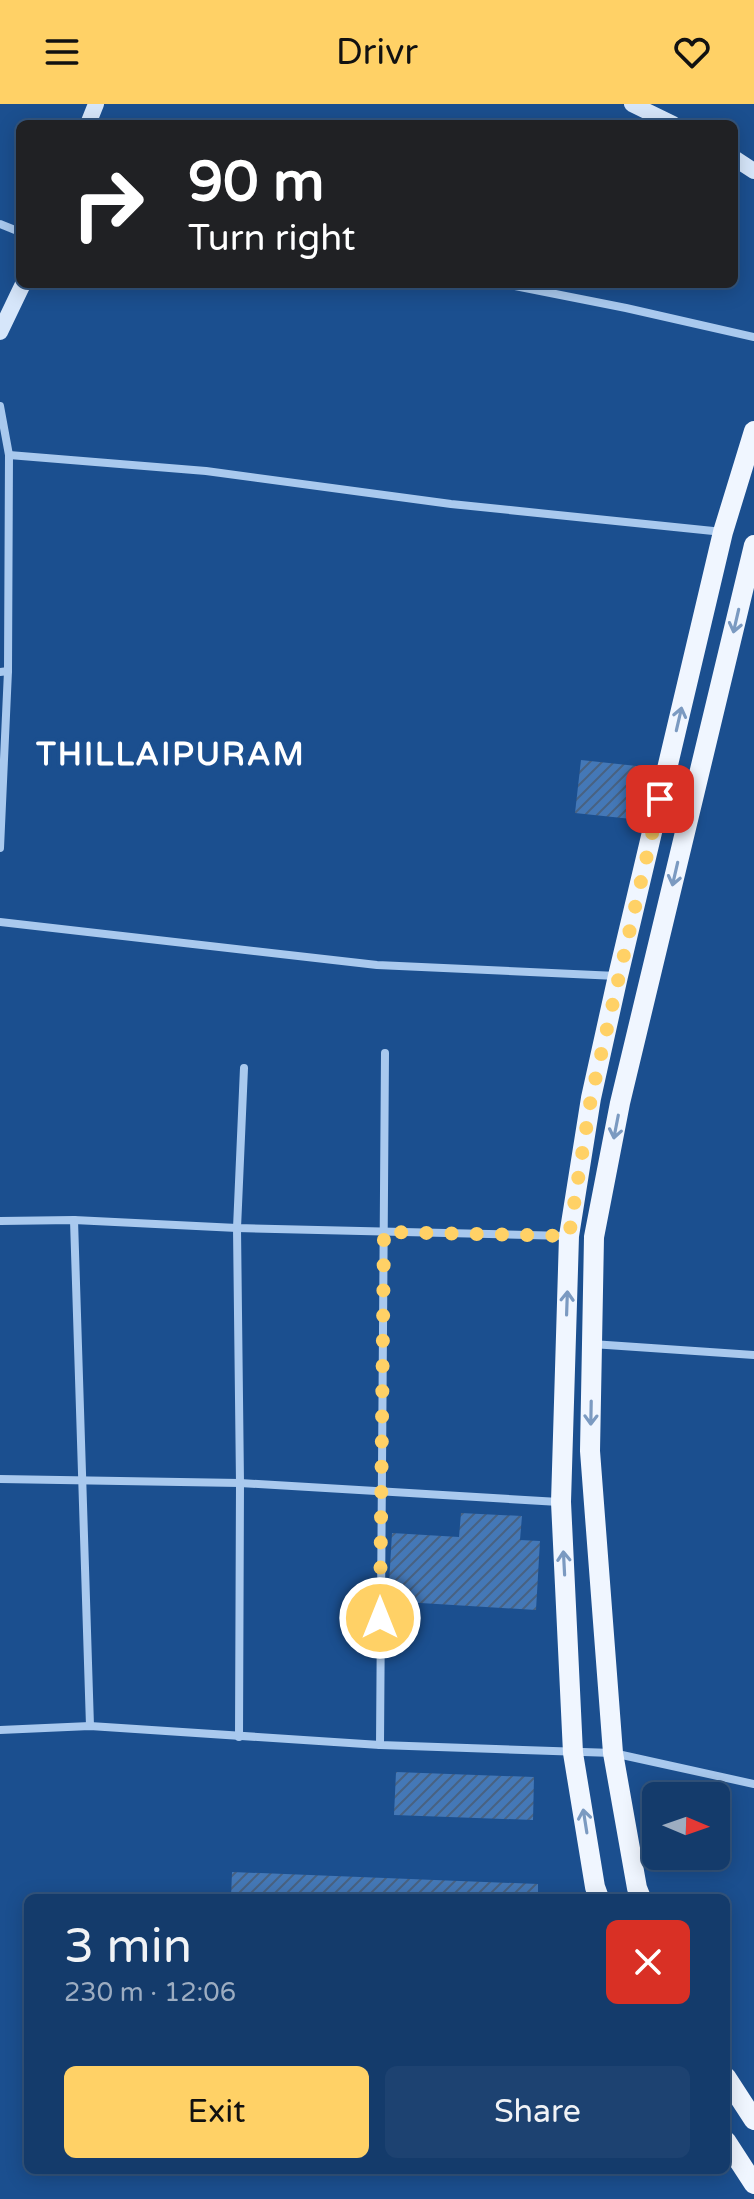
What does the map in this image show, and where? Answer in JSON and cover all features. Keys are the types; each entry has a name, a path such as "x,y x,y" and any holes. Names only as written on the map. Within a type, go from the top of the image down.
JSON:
{"main road":[{"path":"598,1894 573,1753 561,1502 569,1236 591,1098 618,976 723,532 754,431"},
{"path":"639,1894 613,1753 590,1451 594,1237 620,1103 754,545"},
{"path":"730,2083 754,2120"},
{"path":"730,2147 754,2184"}],"street":[{"path":"632,104 665,120"},
{"path":"0,332 21,288"},
{"path":"525,288 754,337"},
{"path":"0,406 9,455 0,848"},
{"path":"9,455 206,471 451,504 723,532"},
{"path":"0,922 377,965 618,976"},
{"path":"380,1745 385,1053"},
{"path":"239,1737 237,1228 244,1068"},
{"path":"0,1221 74,1220 237,1228 569,1236"},
{"path":"74,1220 90,1726"},
{"path":"592,1344 754,1355"},
{"path":"0,1479 240,1483 561,1502"},
{"path":"0,1730 90,1726 380,1745 613,1753 754,1784"}],"building":[{"path":"581,760 646,767 641,820 575,813"},
{"path":"461,1513 522,1516 520,1540 540,1541 536,1610 388,1601 392,1533 459,1537"},
{"path":"396,1772 534,1777 533,1820 394,1815"},
{"path":"232,1872 538,1884 538,1894 231,1894"}],"district":[{"name":"THILLAIPURAM","path":"171,755"}],"route":[{"path":"380,1618 384,1232 569,1236 591,1098 660,799"}]}
